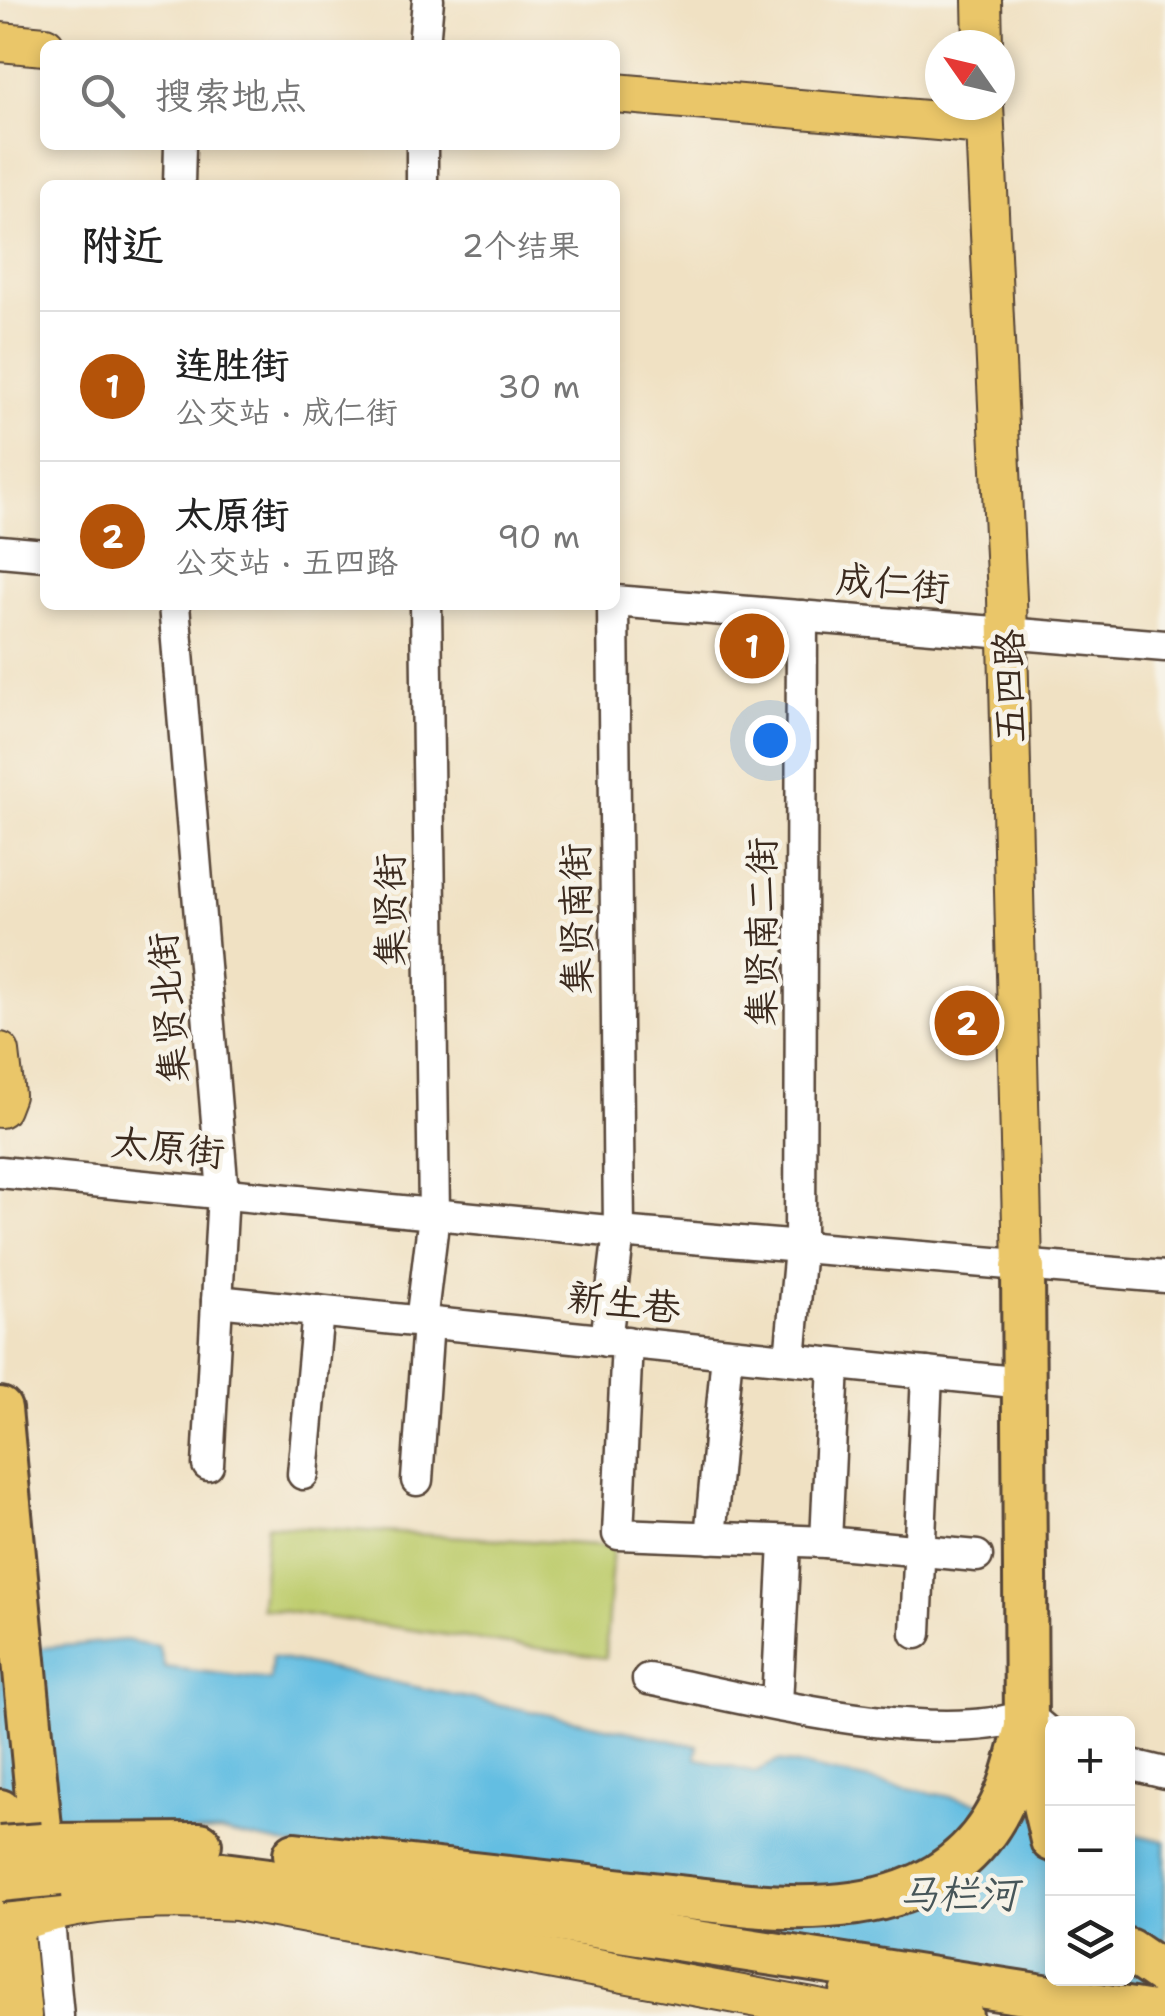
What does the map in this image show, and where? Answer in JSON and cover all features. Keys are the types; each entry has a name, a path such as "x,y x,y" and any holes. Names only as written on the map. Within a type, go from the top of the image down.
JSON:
{"highway":[{"path":"1023,1267 1035,1726 1047,1806"},
{"path":"0,1409 20,1616 12,1864 20,2016"},
{"path":"12,1864 211,1844 750,1905 815,1911 862,1905 908,1891 945,1871 982,1834 1008,1789 1035,1726"},
{"path":"0,1811 12,1864"},
{"path":"12,1864 60,1874 215,1872 452,1904 1165,2016"},
{"path":"452,1904 782,1980 961,2016"},
{"path":"1135,1955 1165,1975"}],"main road":[{"path":"982,0 983,30"},
{"path":"0,42 40,46"},
{"path":"620,93 925,111"},
{"name":"五四路","path":"984,120 1008,632 1023,1267"},
{"path":"0,1052 4,1096 0,1108"},
{"path":"15,1922 182,1898 237,1900 854,2016"}],"street":[{"path":"424,40 428,0"},
{"path":"179,180 180,150"},
{"path":"422,150 422,180"},
{"path":"0,551 40,554"},
{"name":"成仁街","path":"620,603 1165,646"},
{"name":"集贤北街","path":"174,610 223,1193 208,1465"},
{"name":"集贤街","path":"417,1480 424,1322 434,1214 426,610"},
{"name":"集贤南街","path":"614,610 620,1232 616,1342 618,1534 710,1538"},
{"name":"集贤南二街","path":"790,1359 800,1248 802,616"},
{"name":"太原街","path":"0,1172 620,1232 1165,1277"},
{"name":"新生巷","path":"217,1301 1024,1383"},
{"path":"304,1474 318,1311"},
{"path":"726,1353 710,1538 826,1542 977,1556"},
{"path":"826,1542 834,1364"},
{"path":"916,1632 928,1374"},
{"path":"778,1704 785,1542"},
{"path":"648,1680 854,1719 1035,1726"},
{"path":"1135,1766 1165,1773"},
{"path":"15,1922 58,2016"}],"green space":[{"path":"267,1525 613,1546 605,1658 261,1608"}],"water":[{"name":"马栏河","path":"125,1640 158,1646 165,1667 270,1680 272,1657 698,1746 696,1758 755,1772 778,1761 1045,1817 1045,1986 1135,1986 1135,1835 1165,1841 1165,2016 221,1832 0,1833 0,1652"}],"place":[{"name":"连胜街","path":"752,646"},
{"name":"太原街","path":"967,1023"}]}
